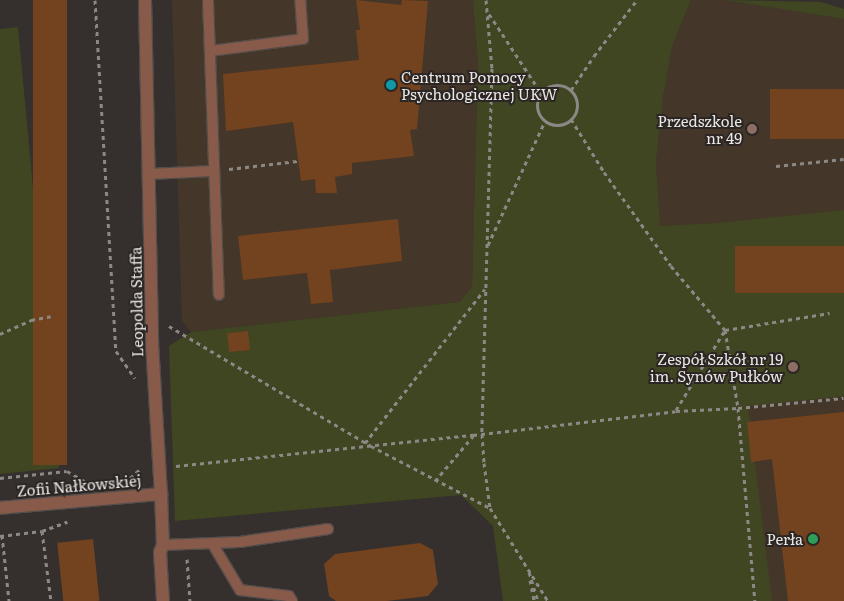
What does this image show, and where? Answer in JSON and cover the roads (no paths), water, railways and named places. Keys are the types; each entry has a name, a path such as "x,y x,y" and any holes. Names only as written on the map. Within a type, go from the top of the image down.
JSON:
{"street":[{"name":"Leopolda Staffa","path":"146,0 152,343 162,494 163,545 160,552 163,601"},
{"name":"Zofii Nałkowskiej","path":"0,508 162,494"}],"lane":[{"path":"208,0 219,295"},
{"path":"210,51 303,39 300,0"},
{"path":"149,174 214,171"},
{"path":"163,545 240,542 328,529"},
{"path":"212,543 240,590 289,596 292,601"}],"place":[{"name":"Centrum Pomocy Psychologicznej UKW","path":"391,85"},
{"name":"Przedszkole nr 49","path":"752,129"},
{"name":"Zespół Szkół nr 19 im. Synów Pułków","path":"793,367"},
{"name":"Perła","path":"813,539"}]}
